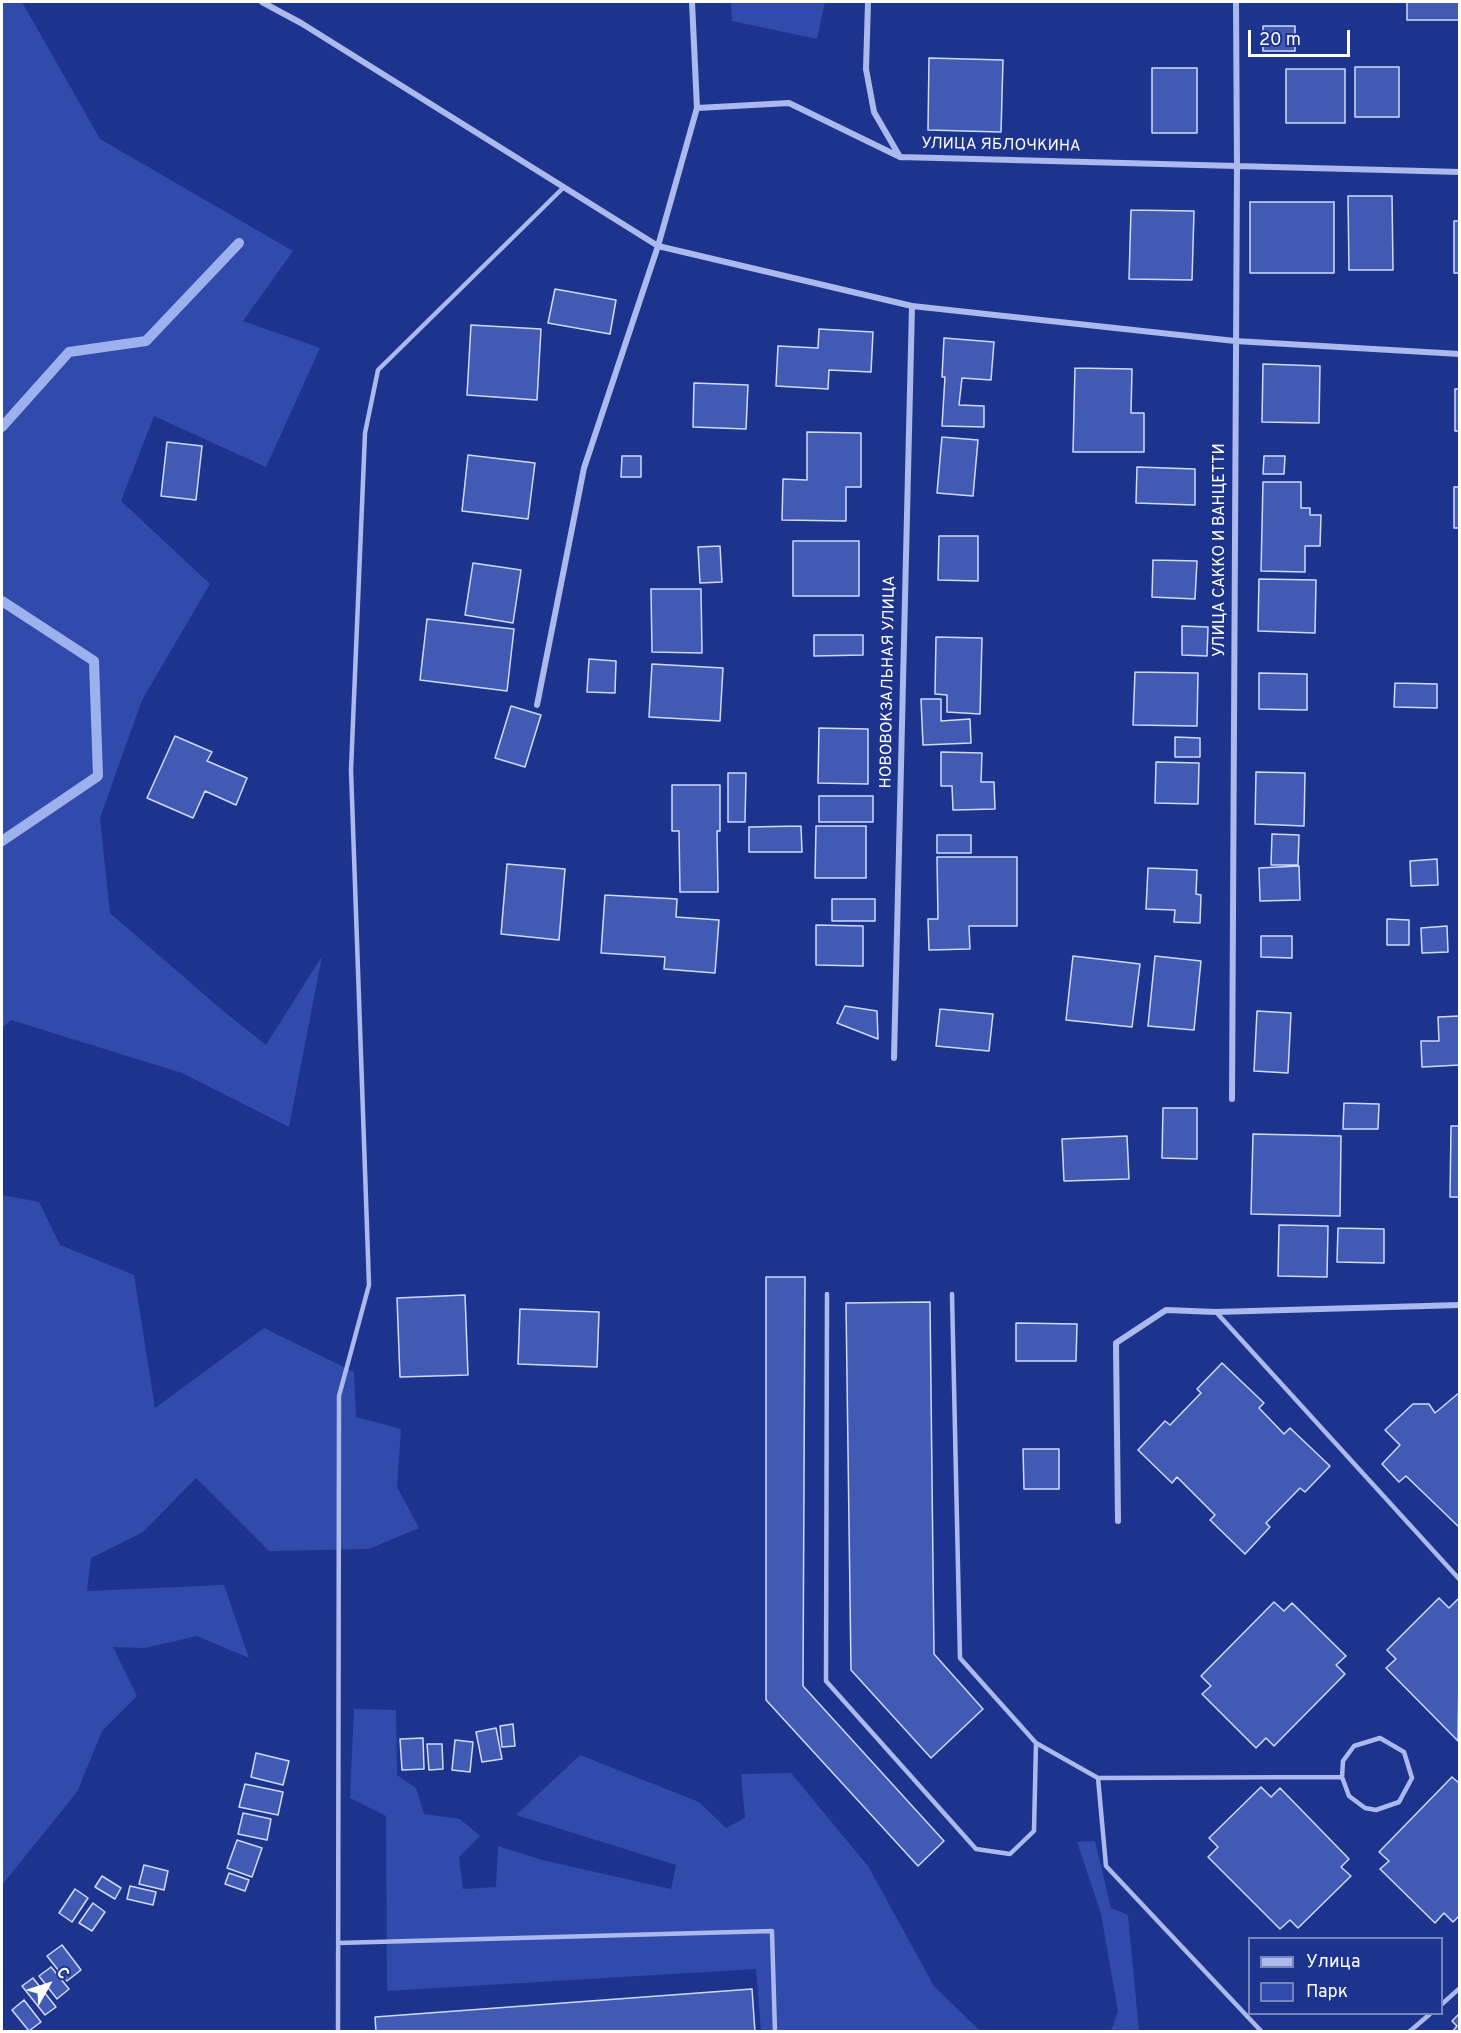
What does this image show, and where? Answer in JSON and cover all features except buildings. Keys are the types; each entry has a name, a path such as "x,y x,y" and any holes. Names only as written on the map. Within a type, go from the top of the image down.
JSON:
{"street":[{"path":"261,2 301,23 658,246 912,306 1235,341 1460,354"},
{"path":"537,705 584,468 658,246 697,108 692,2"},
{"path":"868,2 866,69 874,112 900,157"},
{"name":"УЛИЦА САККО И ВАНЦЕТТИ","path":"1232,1100 1236,2"},
{"name":"УЛИЦА ЯБЛОЧКИНА","path":"697,108 789,103 900,157 1460,172"},
{"name":"НОВОВОКЗАЛЬНАЯ УЛИЦА","path":"894,1058 912,306"},
{"path":"1118,1521 1116,1343 1166,1310 1216,1312 1460,1305"}],"lane":[{"path":"338,2031 339,1396 369,1285 351,770 365,433 378,370 564,188"},
{"path":"827,1294 826,1681 976,1849 1010,1854 1034,1831 1036,1743"},
{"path":"952,1294 960,1658 1036,1743 1098,1778 1342,1777"},
{"path":"1216,1312 1460,1580"},
{"path":"1380,1738 1404,1752 1412,1778 1399,1802 1376,1810 1365,1808 1348,1796 1342,1777 1343,1761 1354,1746 1380,1738"},
{"path":"1098,1778 1106,1866 1262,2031"},
{"path":"338,1943 772,1931 775,2031"},
{"path":"1443,2003 1460,1988"},
{"path":"1409,2031 1428,2015"}],"green space":[{"path":"2,2 22,2 100,139 293,251 243,321 320,348 266,467 154,416 121,501 210,584 142,700 100,818 110,913 266,1045 322,956 289,1127 182,1073 11,1020 2,1028"},
{"path":"731,2 825,2 817,39 732,21"},
{"path":"2,1195 39,1202 60,1245 134,1275 155,1408 264,1328 354,1372 356,1417 401,1429 397,1487 419,1528 369,1549 269,1551 196,1478 143,1532 91,1558 87,1591 224,1585 249,1658 197,1636 145,1648 113,1647 137,1696 102,1731 77,1792 2,1885"},
{"path":"354,1709 396,1710 397,1775 416,1788 424,1814 460,1819 480,1836 459,1857 463,1889 496,1887 498,1846 542,1860 671,1889 676,1865 516,1815 580,1755 699,1802 726,1828 745,1818 741,1774 791,1773 868,1866 934,1986 980,2031 761,2031 756,1969 387,1991 386,1816 350,1798"},
{"path":"1095,1841 1111,1908 1128,1915 1139,2031 1111,2031 1118,2011 1101,1914 1077,1842"}],"waterway":[{"path":"2,427 69,352 146,341 239,243"},
{"path":"2,601 94,661 98,776 2,841"}]}
